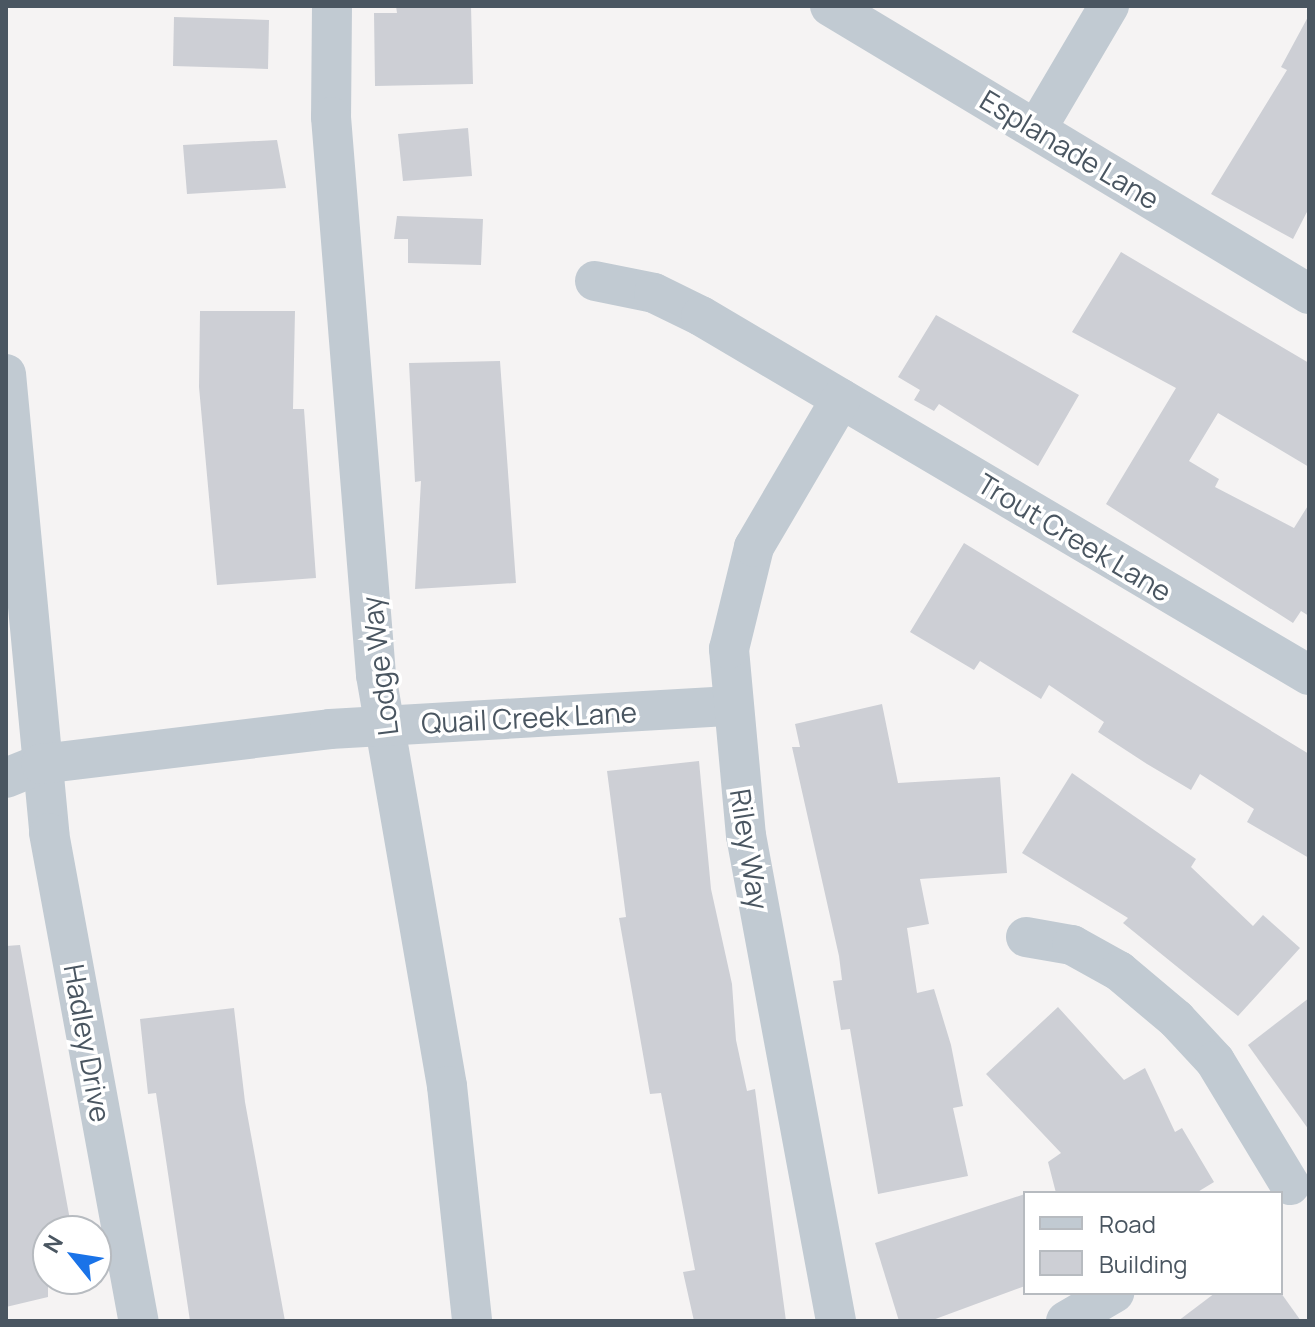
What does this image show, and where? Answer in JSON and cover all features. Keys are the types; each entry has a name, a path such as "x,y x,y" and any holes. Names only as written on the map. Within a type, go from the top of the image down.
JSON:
{"street":[{"name":"Lodge Way","path":"332,6 333,147 384,725 447,1086 472,1321"},
{"name":"Esplanade Lane","path":"830,6 1309,294"},
{"path":"1037,128 1109,6"},
{"name":"Trout Creek Lane","path":"595,281 654,293 841,399 1309,675"},
{"name":"Hadley Drive","path":"6,374 18,766 139,1321"},
{"name":"Riley Way","path":"836,1321 746,836 731,706 729,649 742,582 754,547 841,399"},
{"name":"Quail Creek Lane","path":"18,766 384,725 731,706"},
{"path":"1026,937 1072,945 1119,971 1176,1019 1215,1061 1292,1184"},
{"path":"1066,1321 1111,1295"}],"building":[{"path":"396,6 471,6 473,84 375,86 374,13 397,13"},
{"path":"1309,15 1309,208 1293,239 1211,194 1287,70 1281,67"},
{"path":"174,17 269,20 268,69 173,66"},
{"path":"468,128 472,176 403,181 398,134"},
{"path":"277,140 286,188 187,194 183,145"},
{"path":"397,216 483,219 481,265 408,263 408,239 394,239"},
{"path":"1121,252 1309,363 1309,467 1218,413 1189,461 1219,479 1215,487 1294,528 1309,504 1309,616 1301,611 1293,623 1106,504 1176,388 1072,332"},
{"path":"200,311 295,311 293,409 304,409 316,578 217,585 199,387"},
{"path":"936,315 1079,395 1038,466 939,404 934,411 914,400 920,390 898,377"},
{"path":"500,361 516,583 415,589 421,481 415,482 409,363"},
{"path":"964,543 1309,754 1309,858 1247,822 1254,809 1200,774 1191,790 1098,732 1104,722 1049,685 1041,699 980,661 974,670 910,632"},
{"path":"882,704 898,783 1000,777 1007,873 920,879 929,924 907,928 917,993 934,989 951,1045 963,1106 953,1108 968,1176 878,1194 850,1029 841,1030 833,981 842,980 839,956 792,747 800,747 795,724"},
{"path":"699,761 711,889 732,984 736,1040 747,1091 755,1089 786,1321 694,1321 683,1272 695,1270 661,1093 650,1094 619,918 626,917 607,771"},
{"path":"1072,773 1196,859 1191,867 1253,926 1263,915 1300,948 1238,1016 1123,923 1128,918 1022,853"},
{"path":"20,945 69,1215 32,1215 32,1295 48,1297 6,1307 6,946"},
{"path":"1309,998 1309,1130 1248,1045"},
{"path":"1058,1007 1124,1080 1145,1068 1175,1132 1182,1128 1214,1182 1199,1191 1055,1191 1048,1162 1061,1153 986,1074"},
{"path":"234,1008 245,1102 285,1321 190,1321 156,1093 148,1094 140,1019"},
{"path":"1023,1195 1023,1287 930,1321 899,1321 875,1243"},
{"path":"1212,1295 1282,1295 1301,1321 1178,1321"}]}
